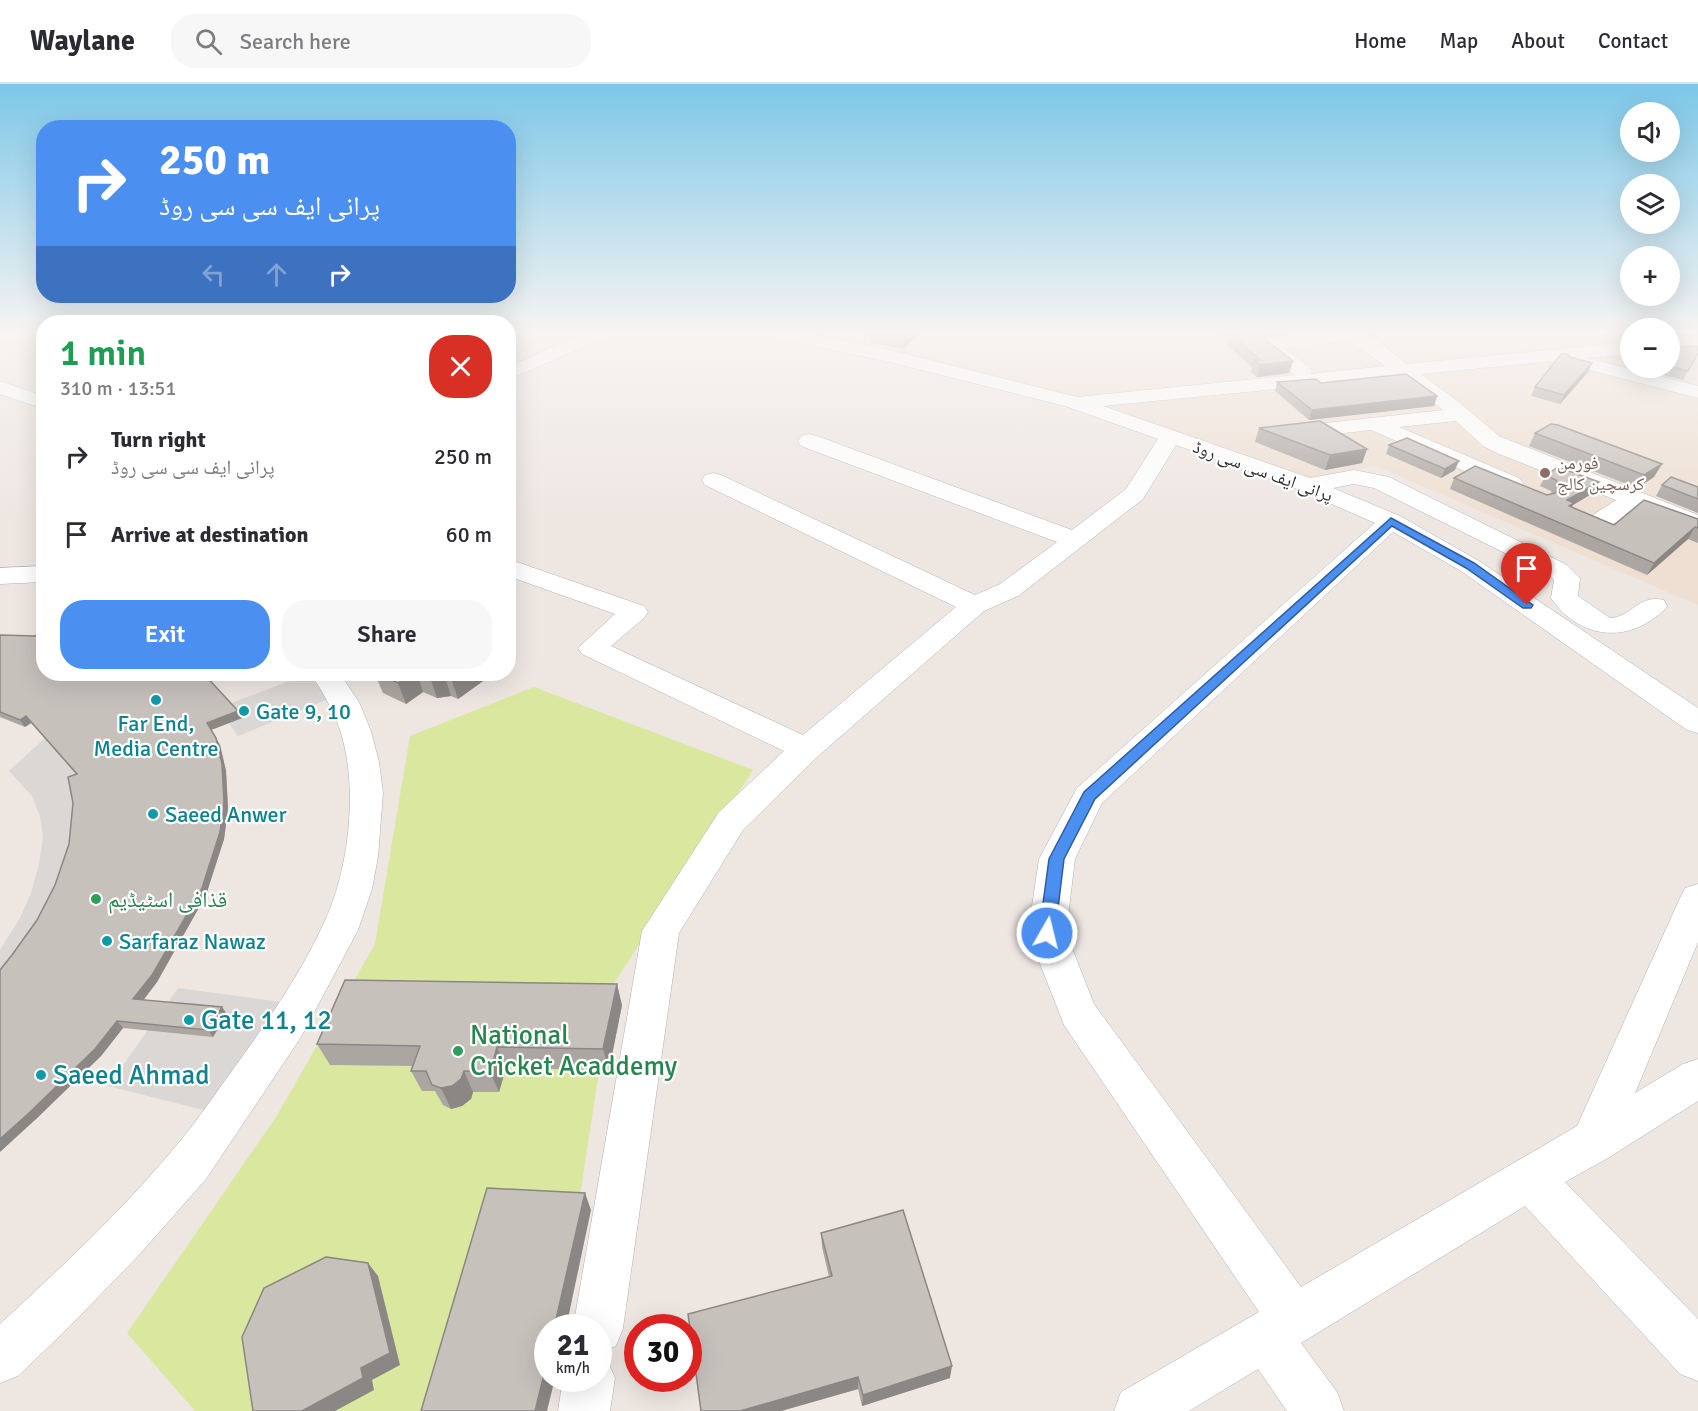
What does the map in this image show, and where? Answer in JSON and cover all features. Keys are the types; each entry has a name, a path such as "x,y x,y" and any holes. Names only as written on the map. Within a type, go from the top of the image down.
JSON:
{"street":[{"path":"22,395 36,400"},
{"name":"پرانی ایف سی سی روڈ","path":"1044,395 1072,402 1308,485 1391,521 1470,566 1698,723"},
{"path":"1072,402 1148,395"},
{"path":"1436,395 1491,441 1507,449 1698,524"},
{"path":"1326,429 1459,414"},
{"path":"1374,424 1531,492"},
{"path":"600,1314 661,931 731,821 806,749 974,605 1009,590 1135,494 1170,437"},
{"path":"809,441 1075,540"},
{"path":"1308,485 1354,477 1380,482 1558,570 1567,578 1564,598 1603,625 1618,626 1654,606"},
{"path":"714,480 974,605"},
{"path":"1599,522 1633,499"},
{"path":"1318,1411 1280,1328 1078,1013 1047,933 1057,859 1089,796 1391,521"},
{"path":"516,570 634,612 592,648 806,749"},
{"path":"0,576 36,574"},
{"path":"0,1358 82,1282 190,1163 299,1008 344,921 363,848 368,790 364,756 356,728 331,681"},
{"path":"1592,1143 1698,898"},
{"path":"1140,1411 1694,1085"},
{"path":"1531,1179 1698,1356"},
{"path":"584,1411 587,1392"}],"shaded area":[{"path":"1042,395 1698,395 1698,605 1376,466 1296,480 1072,402"},
{"path":"289,681 314,681 326,700 238,736 218,708"},
{"path":"45,738 80,777 72,863 0,985 0,950 20,918 31,893 43,837 40,816 32,796 9,771"},
{"path":"178,988 281,1002 207,1111 108,1086"}],"green space":[{"name":"National Cricket Acaddemy","path":"534,687 753,770 612,986 562,1314 534,1314 534,1392 547,1392 547,1411 195,1411 127,1333 276,1117 375,944 410,736"}],"building":[{"path":"1293,395 1437,396 1312,410"},
{"path":"1320,421 1367,449 1330,455 1259,428"},
{"path":"1551,424 1662,464 1644,475 1535,433"},
{"path":"1407,438 1459,461 1445,469 1389,445"},
{"path":"1475,466 1547,495 1555,493 1560,487 1556,480 1546,475 1558,467 1599,482 1567,500 1574,503 1569,506 1614,525 1644,500 1698,519 1698,528 1695,527 1654,563 1454,478"},
{"path":"1671,477 1698,487 1698,499 1662,485"},
{"name":"قذافی اسٹیڈیم","path":"0,635 35,636 36,681 210,681 238,711 207,723 216,738 222,764 224,802 220,832 202,888 152,975 133,999 222,1007 208,1030 117,1021 95,1049 0,1139 0,970 37,920 55,885 69,844 73,803 68,777 77,774 26,716 20,720 0,712"},
{"path":"345,980 617,984 603,1049 497,1047 490,1072 464,1071 461,1079 452,1086 441,1088 432,1085 426,1071 411,1071 420,1046 317,1044"},
{"path":"487,1188 585,1193 557,1314 534,1314 534,1392 540,1392 535,1411 421,1411"},
{"path":"903,1210 952,1366 863,1395 858,1377 740,1411 701,1411 698,1392 702,1392 702,1314 688,1314 832,1276 821,1233"},
{"path":"326,1257 368,1263 390,1353 361,1368 363,1378 302,1411 253,1411 242,1337 264,1288"}],"place":[{"name":"فورمن کرسچین کالج","path":"1545,473"},
{"name":"Far End, Media Centre","path":"156,700"},
{"name":"Gate 9, 10","path":"244,711"},
{"name":"Saeed Anwer","path":"153,814"},
{"name":"قذافی اسٹیڈیم","path":"96,899"},
{"name":"Sarfaraz Nawaz","path":"107,941"},
{"name":"Gate 11, 12","path":"189,1020"},
{"name":"National Cricket Acaddemy","path":"458,1051"},
{"name":"Saeed Ahmad","path":"41,1075"}],"route":[{"path":"1047,933 1057,859 1089,796 1391,521 1470,566 1527,605"}]}
